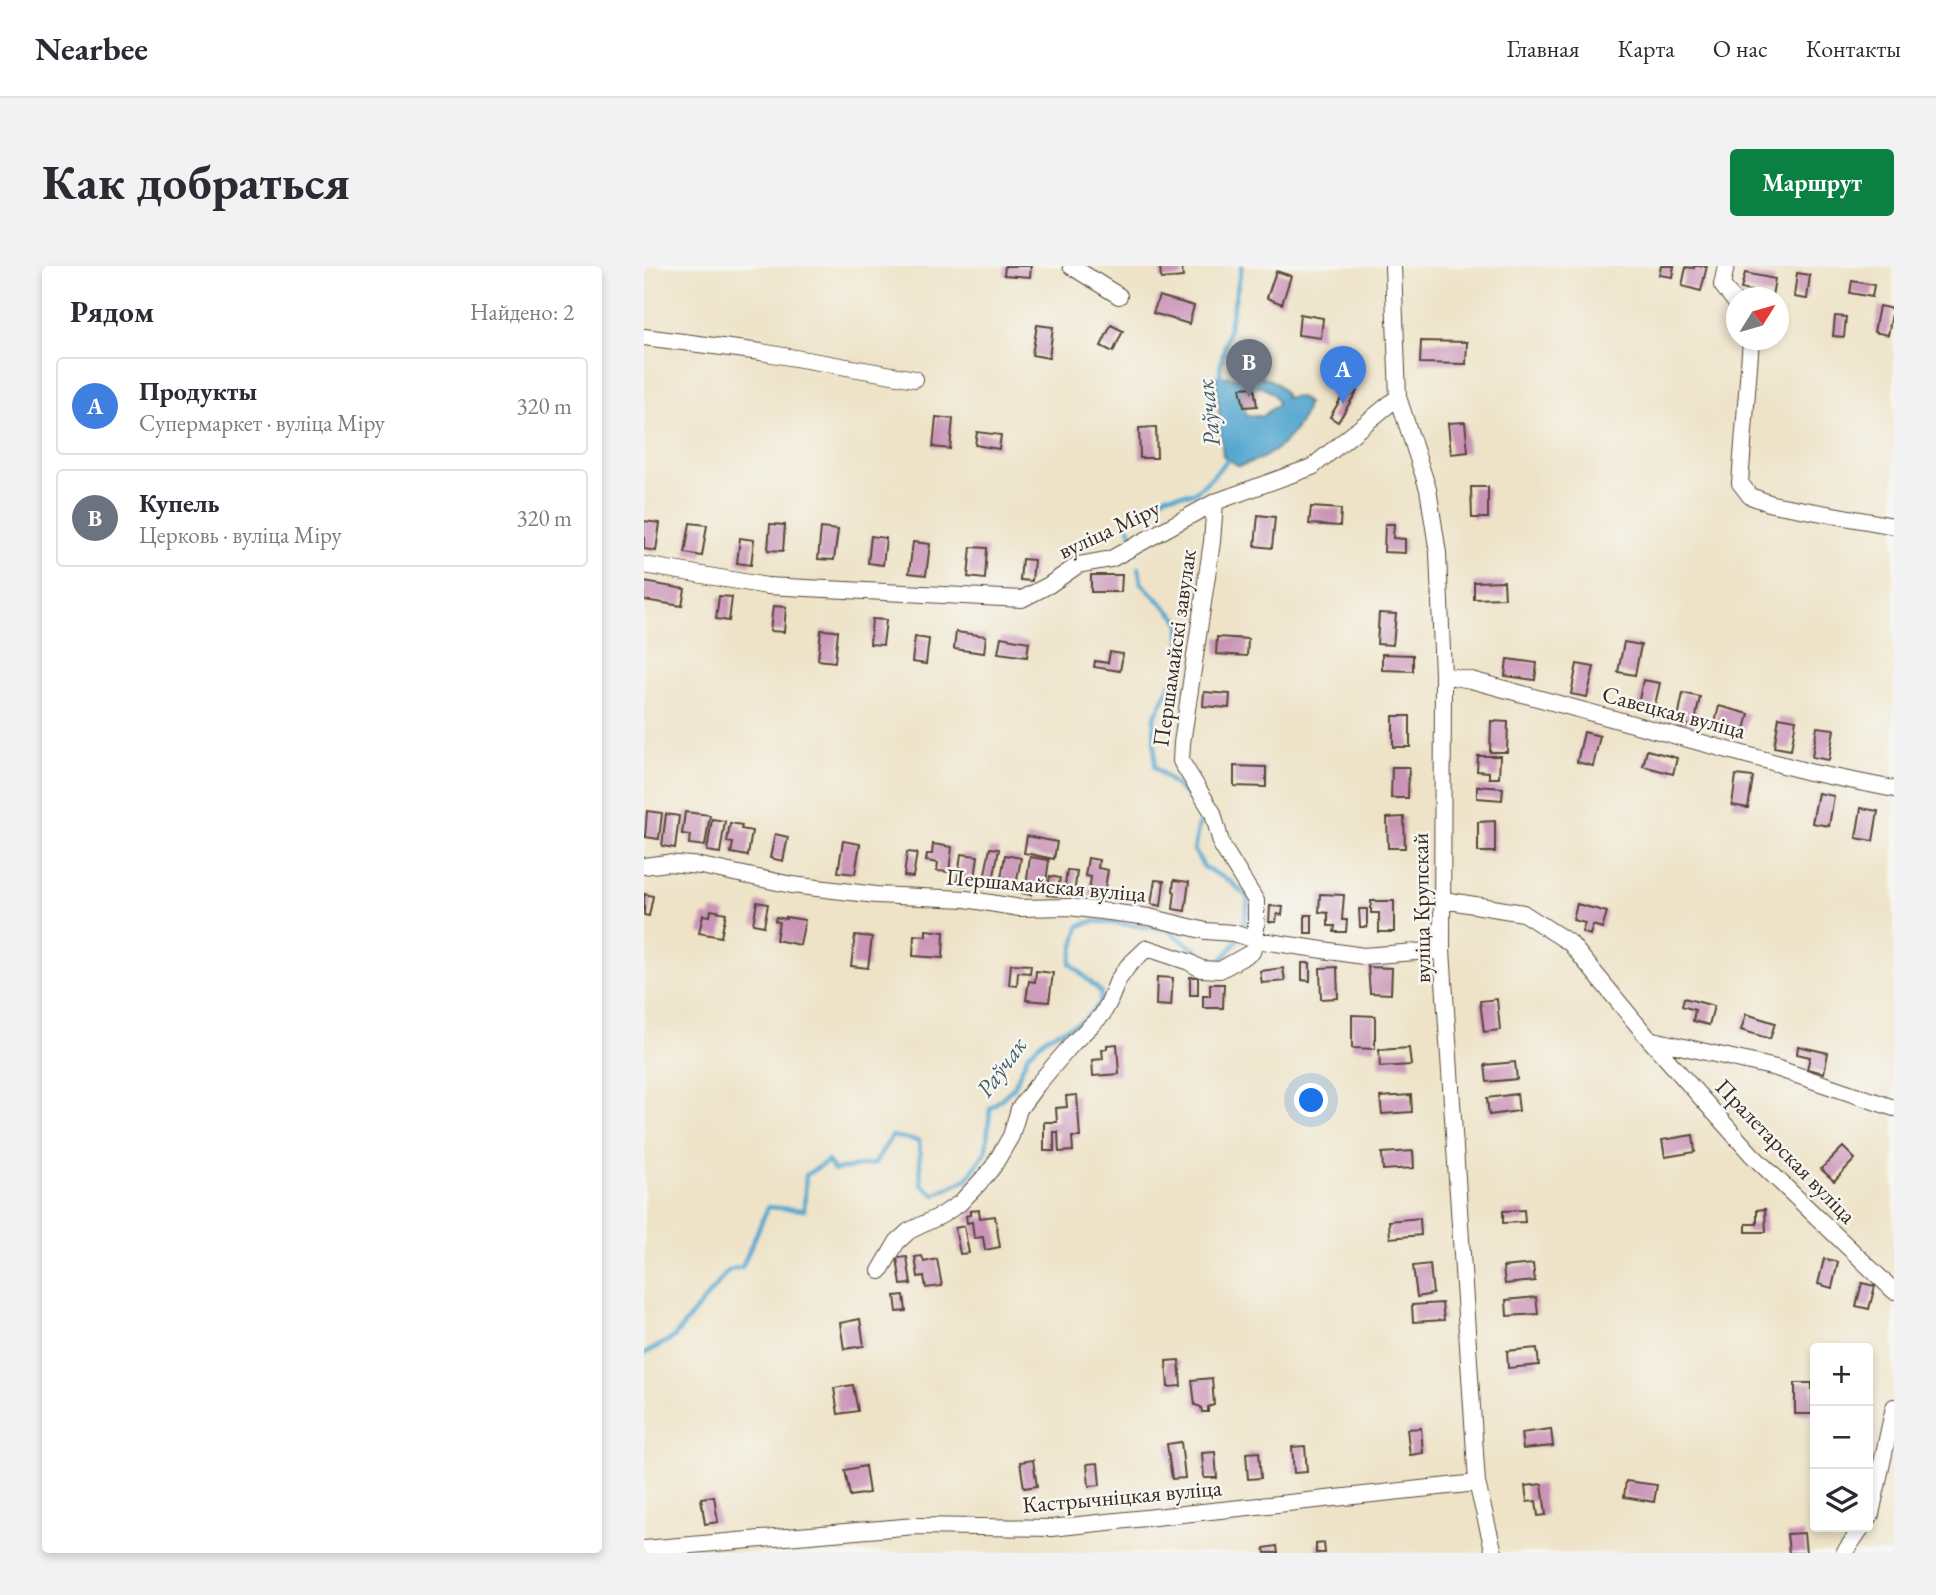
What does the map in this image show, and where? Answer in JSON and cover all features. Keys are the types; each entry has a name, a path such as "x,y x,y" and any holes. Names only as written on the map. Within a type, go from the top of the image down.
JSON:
{"street":[{"path":"1071,266 1119,296"},
{"name":"вуліца Крупскай","path":"1392,266 1398,397 1428,489 1438,553 1443,675 1442,950 1477,1483 1494,1553"},
{"path":"1726,266 1722,285 1726,290"},
{"path":"644,337 761,352 915,379"},
{"path":"1750,350 1740,483 1750,496 1772,504 1894,526"},
{"name":"вуліца Міру","path":"644,565 767,586 1022,599 1078,565 1111,559 1215,502 1311,467 1398,397"},
{"name":"Першамайскі завулак","path":"1215,502 1212,542 1181,761 1213,813 1222,846 1256,901 1245,937"},
{"name":"Савецкая вуліца","path":"1443,675 1471,680 1809,772 1894,789"},
{"name":"Першамайская вуліца","path":"644,866 667,863 701,866 792,885 876,895 966,899 1020,908 1069,907 1149,917 1206,931 1363,956 1442,950"},
{"name":"Пралетарская вуліца","path":"1444,900 1523,913 1570,943 1649,1039 1752,1155 1894,1292"},
{"path":"880,1271 897,1242 909,1231 960,1203 993,1167 1010,1136 1019,1109 1050,1069 1102,1015 1118,979 1136,957 1147,948 1189,962 1201,970 1220,970 1252,952 1245,937"},
{"name":"Пралетарская вуліца","path":"1649,1039 1776,1068 1894,1108"},
{"path":"1873,1505 1894,1407"},
{"name":"Кастрычніцкая вуліца","path":"644,1549 915,1526 1051,1528 1477,1483"},
{"path":"1844,1553 1859,1532"}],"water":[{"path":"1216,376 1256,379 1261,376 1280,387 1286,398 1298,397 1307,403 1302,419 1273,452 1239,466 1223,456","holes":["1240,388 1264,388 1272,393 1278,404 1263,416 1246,416"]}],"building":[{"path":"1005,266 1031,266 1030,277 1004,275"},
{"path":"1160,266 1181,266 1183,277 1161,279"},
{"path":"1661,266 1674,266 1672,277 1659,275"},
{"path":"1707,266 1701,291 1682,286 1686,267"},
{"path":"1276,271 1291,276 1282,304 1267,298"},
{"path":"1745,273 1775,279 1774,287 1742,287"},
{"path":"1797,273 1810,275 1807,299 1794,297"},
{"path":"1852,281 1874,285 1872,297 1850,293"},
{"path":"1159,296 1194,306 1189,324 1153,313"},
{"path":"1879,306 1893,309 1888,335 1874,332"},
{"path":"1300,314 1323,318 1321,338 1298,335"},
{"path":"1835,316 1846,317 1844,337 1833,336"},
{"path":"1037,325 1053,327 1049,358 1032,355"},
{"path":"1111,325 1123,331 1113,352 1101,346"},
{"path":"1421,341 1467,342 1466,364 1420,363"},
{"path":"1349,385 1357,391 1338,422 1330,417"},
{"path":"1254,387 1257,406 1244,407 1240,388"},
{"path":"936,417 953,419 950,449 933,447"},
{"path":"1465,422 1468,452 1451,454 1448,423"},
{"path":"1156,427 1157,458 1140,458 1139,428"},
{"path":"977,432 1001,435 999,449 975,445"},
{"path":"1471,487 1488,487 1488,518 1472,518"},
{"path":"1311,507 1341,509 1340,526 1309,524"},
{"path":"1258,515 1275,517 1272,548 1255,546"},
{"path":"644,521 660,523 656,551 644,549"},
{"path":"690,523 707,525 702,556 685,553"},
{"path":"770,524 785,525 783,551 768,550"},
{"path":"1385,524 1394,524 1393,538 1405,539 1405,553 1384,552"},
{"path":"821,528 838,530 834,560 818,559"},
{"path":"871,536 886,538 883,565 868,563"},
{"path":"740,538 754,540 751,565 737,563"},
{"path":"913,542 930,544 926,575 909,573"},
{"path":"971,547 987,548 985,579 968,577"},
{"path":"1022,559 1034,560 1032,581 1020,580"},
{"path":"1091,575 1122,575 1121,592 1091,592"},
{"path":"1504,581 1505,598 1474,599 1474,582"},
{"path":"644,582 685,589 682,606 644,600"},
{"path":"719,596 732,597 729,621 716,619"},
{"path":"773,606 786,607 784,632 770,631"},
{"path":"1379,613 1396,614 1393,645 1377,644"},
{"path":"872,619 886,620 883,645 870,644"},
{"path":"821,630 838,631 835,662 818,660"},
{"path":"956,632 986,636 984,653 954,649"},
{"path":"915,637 929,639 926,664 912,662"},
{"path":"1001,637 1029,642 1027,657 998,653"},
{"path":"1217,637 1248,639 1247,656 1216,654"},
{"path":"1624,642 1641,645 1635,675 1618,672"},
{"path":"1110,652 1123,654 1120,671 1094,667 1095,661 1108,663"},
{"path":"1382,654 1413,655 1413,671 1382,670"},
{"path":"1507,659 1537,663 1535,680 1505,676"},
{"path":"1577,664 1594,667 1587,697 1571,694"},
{"path":"1643,680 1660,683 1653,713 1637,710"},
{"path":"1204,692 1230,694 1229,708 1203,706"},
{"path":"1683,693 1700,697 1694,727 1677,723"},
{"path":"1719,706 1749,714 1745,730 1715,723"},
{"path":"1393,716 1410,716 1410,747 1393,747"},
{"path":"1779,717 1796,720 1791,750 1774,747"},
{"path":"1491,721 1508,722 1507,752 1490,752"},
{"path":"1817,727 1834,729 1829,760 1812,757"},
{"path":"1584,732 1600,736 1593,766 1577,762"},
{"path":"1647,750 1677,758 1673,774 1643,766"},
{"path":"1478,756 1500,756 1499,778 1489,778 1489,772 1477,771"},
{"path":"1234,766 1266,767 1266,787 1234,786"},
{"path":"1392,767 1409,767 1408,798 1391,798"},
{"path":"1736,775 1753,777 1748,808 1732,805"},
{"path":"1477,786 1503,788 1502,800 1477,798"},
{"path":"1818,793 1834,796 1829,826 1812,823"},
{"path":"1861,808 1878,811 1873,841 1856,838"},
{"path":"647,811 662,813 659,839 645,837"},
{"path":"685,812 710,815 705,846 689,844 690,835 682,834"},
{"path":"666,814 679,816 675,848 662,846"},
{"path":"1404,817 1405,848 1388,848 1387,818"},
{"path":"712,819 725,821 720,853 707,851"},
{"path":"1495,821 1495,852 1478,852 1478,822"},
{"path":"730,823 742,825 741,829 752,831 748,856 731,853 733,843 727,842"},
{"path":"775,834 788,837 783,861 770,858"},
{"path":"1027,836 1057,842 1054,859 1024,853"},
{"path":"843,841 860,844 855,874 838,872"},
{"path":"933,844 952,847 949,872 937,871 938,863 926,861 927,854 932,854"},
{"path":"990,848 999,849 993,881 984,879"},
{"path":"907,852 917,853 913,877 904,876"},
{"path":"961,854 978,856 974,886 957,884"},
{"path":"1005,855 1021,858 1016,886 1000,884"},
{"path":"1030,857 1049,860 1045,890 1032,888 1031,895 1022,893 1023,886 1026,886"},
{"path":"1088,858 1099,860 1098,868 1108,870 1103,900 1088,898 1091,877 1085,876"},
{"path":"1067,870 1077,871 1074,896 1064,894"},
{"path":"1050,876 1060,878 1057,896 1047,895"},
{"path":"1155,880 1164,881 1161,906 1151,904"},
{"path":"1174,880 1189,882 1185,911 1173,909"},
{"path":"644,894 653,896 649,916 644,915"},
{"path":"1320,894 1344,895 1342,920 1347,920 1346,932 1334,932 1335,926 1328,926 1328,913 1319,912"},
{"path":"1371,901 1394,901 1394,932 1379,932 1379,913 1371,913"},
{"path":"757,902 768,904 764,926 753,924"},
{"path":"1577,904 1607,912 1602,928 1593,925 1590,935 1582,932 1585,923 1573,920"},
{"path":"1270,906 1283,907 1282,915 1277,914 1276,922 1269,922"},
{"path":"1359,909 1367,909 1367,927 1360,927"},
{"path":"711,910 726,913 721,937 699,933 703,915 710,916"},
{"path":"1305,915 1312,915 1312,933 1305,933"},
{"path":"776,917 805,920 800,945 776,940 779,922 775,921"},
{"path":"926,930 944,932 943,958 913,956 914,935 926,936"},
{"path":"855,935 872,937 868,968 851,966"},
{"path":"1302,963 1310,963 1310,981 1302,980"},
{"path":"1011,964 1031,965 1030,973 1018,972 1017,986 1009,985"},
{"path":"1337,967 1338,998 1321,999 1320,968"},
{"path":"1368,967 1392,968 1391,994 1370,993"},
{"path":"1283,968 1285,981 1262,983 1260,971"},
{"path":"1036,971 1053,973 1049,1002 1026,1000 1029,981 1035,982"},
{"path":"1157,977 1173,978 1171,1006 1156,1005"},
{"path":"1190,977 1198,977 1198,995 1190,995"},
{"path":"1210,984 1224,984 1223,1008 1203,1008 1203,996 1210,996"},
{"path":"1684,998 1714,1006 1709,1025 1693,1021 1695,1010 1682,1006"},
{"path":"1497,999 1500,1030 1484,1032 1480,1001"},
{"path":"1746,1014 1775,1023 1770,1039 1741,1030"},
{"path":"1352,1015 1375,1016 1375,1049 1352,1048"},
{"path":"1117,1044 1119,1074 1093,1076 1092,1060 1103,1059 1102,1050 1107,1049 1107,1045"},
{"path":"1798,1046 1828,1053 1824,1073 1807,1069 1810,1057 1797,1054"},
{"path":"1409,1048 1411,1065 1380,1067 1379,1050"},
{"path":"1515,1062 1517,1079 1487,1082 1485,1065"},
{"path":"1517,1094 1519,1111 1489,1115 1487,1098"},
{"path":"1077,1095 1080,1137 1072,1137 1073,1151 1059,1152 1058,1132 1054,1132 1054,1151 1044,1151 1044,1122 1057,1122 1056,1108 1067,1107 1066,1096"},
{"path":"1411,1095 1412,1112 1382,1114 1380,1097"},
{"path":"1693,1135 1695,1152 1665,1157 1662,1140"},
{"path":"1843,1147 1855,1159 1834,1181 1821,1169"},
{"path":"1413,1151 1414,1168 1383,1170 1382,1153"},
{"path":"1765,1209 1766,1232 1746,1232 1746,1224 1757,1224 1757,1210"},
{"path":"979,1210 980,1218 995,1216 1000,1247 985,1250 983,1237 974,1238 972,1222 967,1223 966,1216 970,1215 970,1211"},
{"path":"1524,1210 1525,1222 1503,1223 1503,1211"},
{"path":"1420,1218 1421,1235 1390,1238 1389,1221"},
{"path":"964,1226 969,1253 960,1254 955,1228"},
{"path":"922,1256 924,1262 937,1259 942,1286 926,1288 924,1276 918,1277 915,1257"},
{"path":"907,1257 911,1284 901,1285 897,1258"},
{"path":"1824,1259 1838,1262 1832,1288 1818,1284"},
{"path":"1430,1264 1433,1294 1417,1297 1413,1266"},
{"path":"1533,1264 1535,1281 1505,1284 1503,1267"},
{"path":"1862,1283 1875,1286 1869,1309 1856,1306"},
{"path":"904,1295 906,1311 897,1312 895,1296"},
{"path":"1536,1297 1538,1314 1507,1316 1506,1300"},
{"path":"1442,1303 1444,1320 1413,1322 1412,1305"},
{"path":"860,1319 864,1346 844,1349 840,1323"},
{"path":"1537,1348 1539,1365 1508,1368 1507,1351"},
{"path":"1179,1360 1181,1386 1168,1387 1166,1361"},
{"path":"1212,1378 1214,1405 1208,1407 1208,1412 1202,1412 1201,1407 1195,1405 1192,1380"},
{"path":"1795,1383 1810,1383 1810,1414 1795,1414"},
{"path":"853,1385 858,1411 838,1414 834,1388"},
{"path":"1421,1428 1423,1453 1410,1455 1407,1429"},
{"path":"1551,1429 1553,1446 1523,1449 1521,1433"},
{"path":"1181,1442 1185,1478 1172,1479 1167,1444"},
{"path":"1305,1446 1307,1472 1294,1473 1292,1447"},
{"path":"1215,1452 1217,1478 1204,1478 1202,1453"},
{"path":"1259,1452 1261,1478 1248,1479 1246,1453"},
{"path":"1033,1460 1037,1486 1024,1488 1020,1462"},
{"path":"1098,1463 1100,1485 1089,1486 1087,1464"},
{"path":"865,1466 869,1493 850,1496 845,1470"},
{"path":"1626,1481 1657,1485 1654,1502 1624,1497"},
{"path":"1542,1484 1546,1515 1538,1516 1536,1501 1527,1502 1525,1486"},
{"path":"714,1496 718,1522 705,1524 701,1498"},
{"path":"1804,1533 1806,1553 1789,1553 1787,1534"},
{"path":"1324,1543 1325,1553 1316,1553 1316,1544"},
{"path":"1277,1546 1278,1553 1265,1553 1264,1548"}],"waterway":[{"name":"Раўчак","path":"1221,382 1220,369 1242,266"},
{"name":"Раўчак","path":"1132,536 1126,519 1167,495 1194,493 1230,457"},
{"name":"Раўчак","path":"644,1354 673,1338 729,1270 742,1267 768,1207 804,1210 806,1175 828,1161 834,1170 874,1164 892,1136 919,1141 921,1184 935,1195 967,1179 986,1151 990,1109 1014,1087 1028,1054 1047,1037 1084,1020 1100,1003 1101,992 1070,963 1079,926 1094,921 1166,929 1217,965 1236,942 1243,928 1248,898 1231,882 1204,867 1194,850 1200,818 1194,802 1155,767 1154,718 1181,664 1180,621 1141,583 1139,568"}],"place":[{"name":"Купель","path":"1249,397"},
{"name":"Продукты","path":"1343,404"}]}
